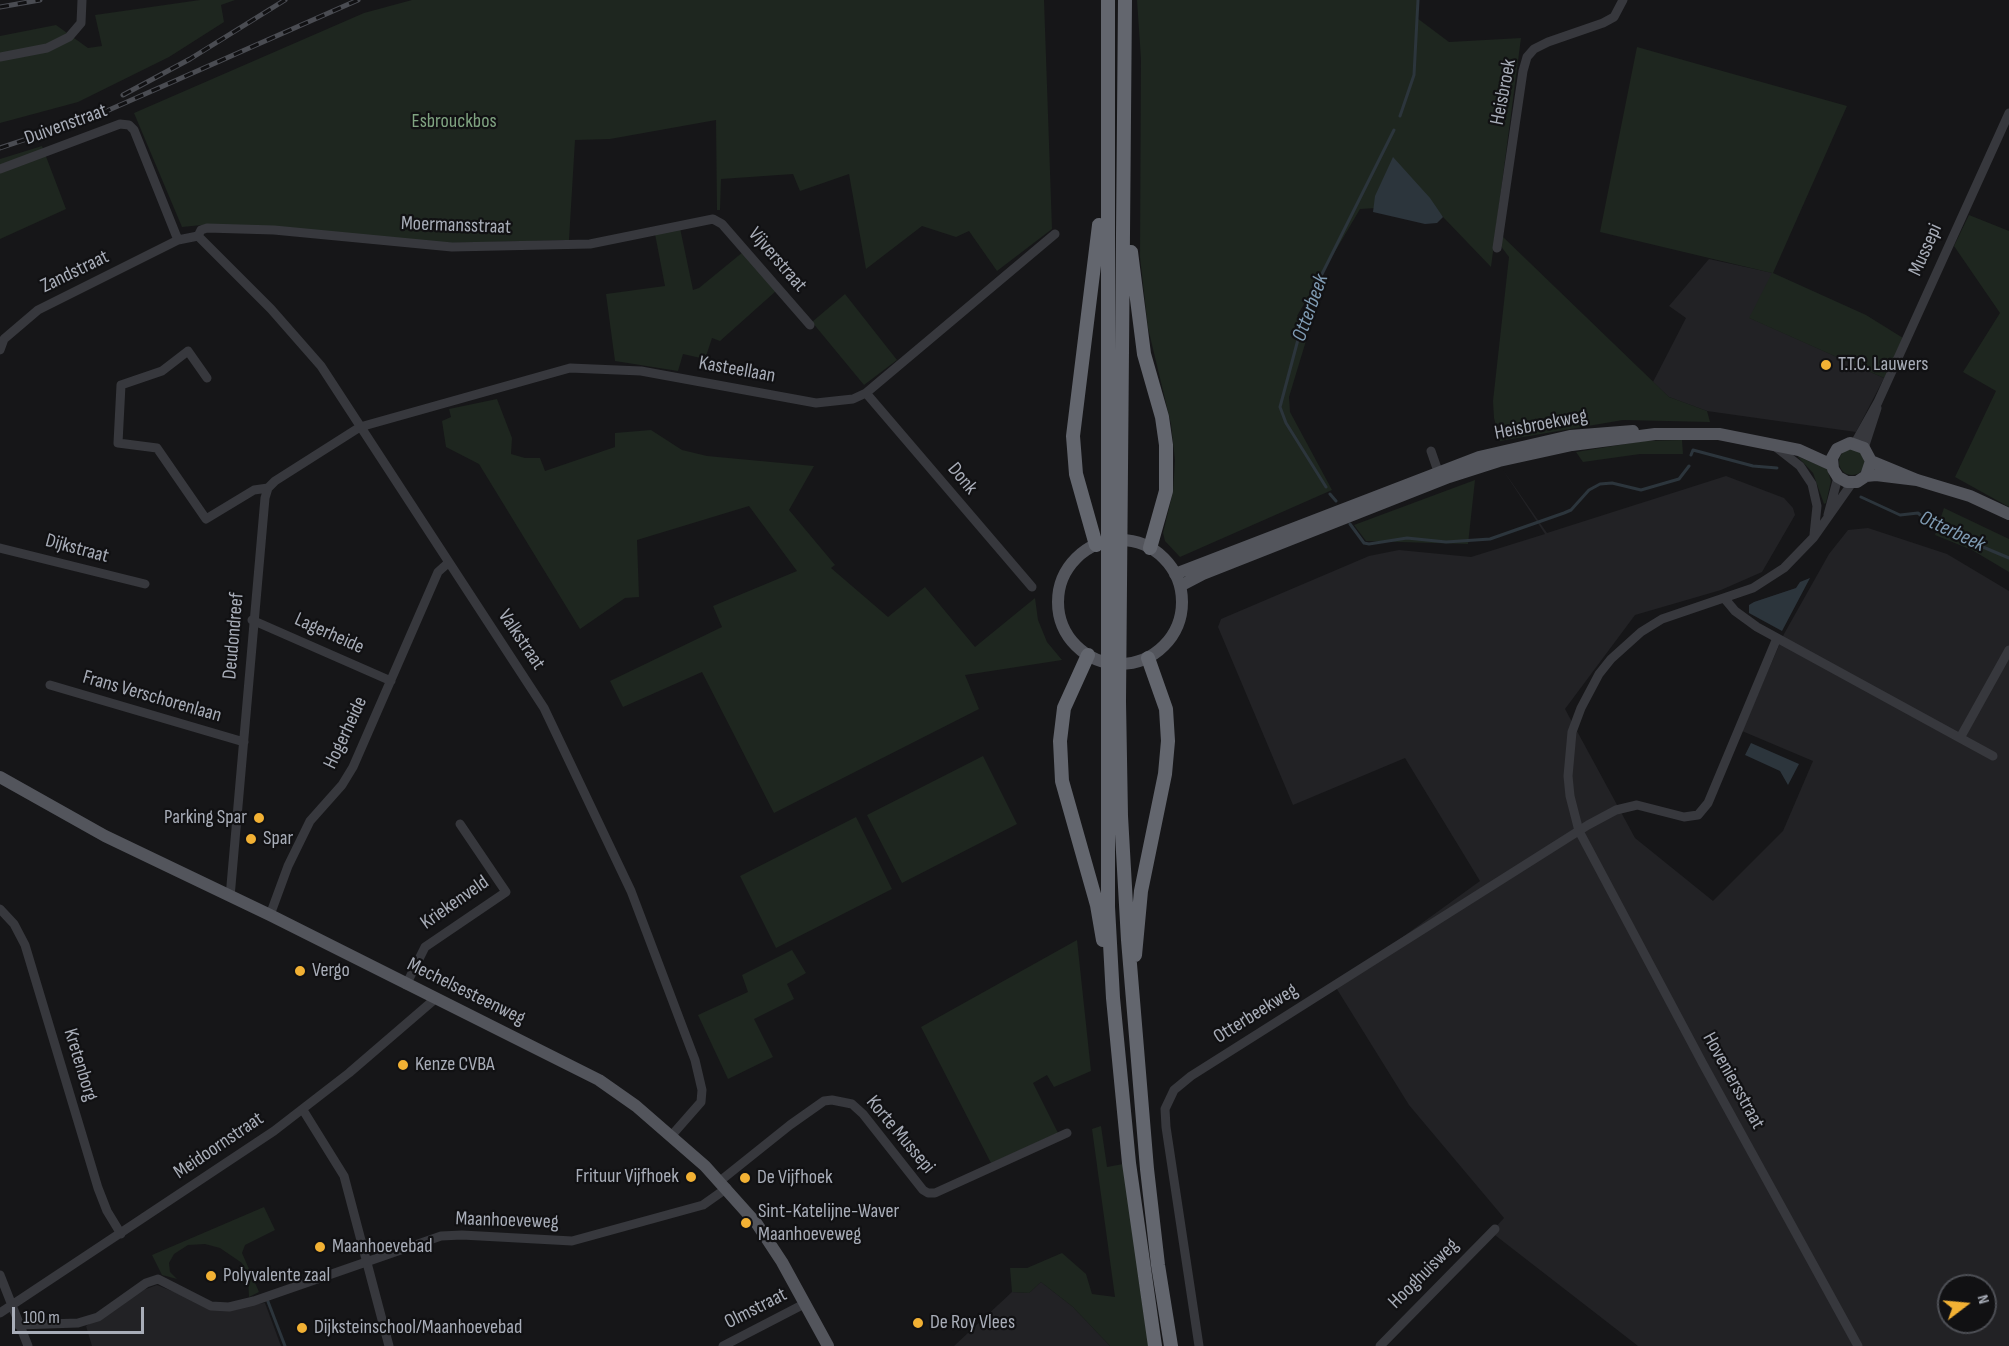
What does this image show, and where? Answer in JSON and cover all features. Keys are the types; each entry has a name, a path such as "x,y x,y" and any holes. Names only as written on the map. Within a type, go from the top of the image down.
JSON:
{"highway":[{"path":"1108,0 1108,477 1113,700 1131,983 1150,1190 1171,1346"},
{"path":"1125,0 1120,492 1107,856 1111,968 1129,1163 1155,1346"},
{"path":"1096,545 1076,474 1073,436 1099,227 1107,207"},
{"path":"1124,224 1131,256 1144,354 1162,417 1166,445 1166,491 1150,548"},
{"path":"1088,655 1064,708 1060,741 1062,781 1094,894 1105,953 1111,968"},
{"path":"1131,983 1141,891 1165,774 1168,741 1166,709 1148,658"}],"main road":[{"name":"Heisbroekweg","path":"1178,580 1439,476 1529,454 1655,434 1719,434 1766,442 1833,459 1845,444 1860,445"},
{"path":"1860,445 1871,461 1917,480 1970,495 2009,514"},
{"path":"1833,459 1838,477 1852,483 1876,474 1917,480"},
{"path":"1866,476 1871,461"},
{"path":"1119,540 1150,548 1169,563 1178,580 1182,609 1175,632 1164,646 1148,658 1118,664 1088,655 1066,632 1060,614 1060,589 1068,569 1086,551 1096,545 1119,540"},
{"name":"Mechelsesteenweg","path":"0,777 105,836 270,915 598,1080 672,1134 723,1185 757,1224 806,1303 828,1346"}],"street":[{"path":"0,57 46,48 69,37 81,23 82,0"},
{"name":"Heisbroek","path":"1497,248 1522,71 1527,57 1534,49 1548,42 1614,17 1623,0"},
{"name":"Mussepi","path":"1860,445 2009,113"},
{"name":"Duivenstraat","path":"0,169 120,124 129,125 134,130 178,240"},
{"name":"Moermansstraat","path":"198,236 201,230 207,228 274,230 438,247 590,244 716,220"},
{"name":"Vijverstraat","path":"716,220 810,325"},
{"name":"Kasteellaan","path":"360,427 570,369 641,371 816,403 854,399 867,393 1055,234"},
{"path":"178,240 198,236"},
{"name":"Valkstraat","path":"198,236 271,309 321,366 544,708 631,891 695,1060 702,1090 700,1102 672,1134"},
{"name":"Zandstraat","path":"0,351 9,334 38,310 178,240"},
{"path":"207,378 188,351 162,371 121,384 118,443 157,448 206,519 254,490 268,488 360,427"},
{"name":"Donk","path":"867,393 1032,587"},
{"path":"1766,442 1787,454 1800,466 1812,484 1817,506 1814,537"},
{"path":"1431,452 1439,476"},
{"name":"Hoveniersstraat","path":"1828,518 1838,477"},
{"name":"Hoveniersstraat","path":"1852,483 1814,537 1784,568 1753,588 1662,619 1625,645 1599,674 1581,708 1572,732 1569,754 1570,796 1579,831 1703,1064 1858,1346"},
{"name":"Deudondreef","path":"230,897 252,620 268,488"},
{"name":"Dijkstraat","path":"0,548 145,584"},
{"name":"Hogerheide","path":"270,915 288,866 310,821 342,785 353,767 438,572 448,563"},
{"path":"1725,599 1745,620 1993,756"},
{"name":"Lagerheide","path":"252,620 391,681"},
{"path":"1579,831 1616,810 1637,805 1684,817 1698,815 1708,803 1777,638"},
{"path":"1960,738 2009,650"},
{"name":"Frans Verschorenlaan","path":"50,685 244,742"},
{"name":"Kriekenveld","path":"406,985 425,947 506,892 460,824"},
{"name":"Otterbeekweg","path":"1199,1346 1166,1118 1168,1098 1191,1076 1579,831"},
{"name":"Kretenborg","path":"0,909 14,924 25,945 99,1188 107,1211 122,1234"},
{"name":"Meidoornstraat","path":"0,1312 122,1234 303,1110 435,999"},
{"name":"Korte Mussepi","path":"723,1185 790,1125 824,1101 832,1100 852,1104 863,1114 923,1190 928,1193 935,1193 1067,1133"},
{"path":"303,1110 344,1176 389,1346"},
{"name":"Maanhoeveweg","path":"18,1325 78,1323 98,1317 146,1283 158,1279 211,1306 229,1307 254,1301 441,1236 573,1241 703,1205 723,1185"},
{"name":"Hooghuisweg","path":"1380,1346 1495,1229"},
{"path":"0,1275 10,1306 28,1346"},
{"name":"Olmstraat","path":"723,1346 806,1303"}],"shaded area":[{"path":"1393,157 1430,198 1443,217 1437,223 1425,224 1373,212 1375,196"},
{"path":"1709,259 1773,273 1750,318 1884,378 1856,432 1707,411 1669,397 1653,382 1686,318 1669,306"},
{"path":"1503,470 1547,533 1726,476 1784,498 1793,508 1795,515 1762,572 1721,590 1635,615 1565,709 1635,838 1713,901 1783,831 1813,761 1742,731 1784,634 1829,554 1848,530 1868,528 1947,554 2009,591 2009,1346 1638,1346 1491,1232 1504,1218 1409,1105 1335,986 1480,881 1405,758 1293,805 1218,627 1221,619 1369,556 1399,550 1471,557 1545,534"},
{"path":"1810,578 1782,631 1749,613 1749,605 1754,602 1796,588 1800,582"},
{"path":"1751,743 1799,764 1788,785 1780,771 1745,755"},
{"path":"1041,1282 1073,1307 1110,1346 954,1346 1012,1292 1029,1293"},
{"path":"157,1285 214,1308 265,1303 281,1346 92,1346 86,1326 138,1292"}],"green space":[{"path":"200,0 235,0 221,5 224,22 169,57 78,102 0,123 0,36 56,25 88,48 102,46 95,15"},
{"name":"Esbrouckbos","path":"412,0 1044,0 1052,229 997,271 969,231 956,237 922,226 866,269 849,174 800,191 793,174 721,179 720,210 717,210 716,120 610,139 575,140 569,240 451,243 202,225 182,227 134,113 364,13"},
{"path":"1137,0 1419,0 1417,18 1449,42 1521,38 1491,267 1398,170 1376,208 1360,209 1297,316 1312,321 1289,397 1290,412 1332,490 1180,557 1165,541 1163,533 1173,492 1175,460 1171,424 1148,328 1140,257 1141,59"},
{"path":"1637,47 1847,106 1773,273 1866,315 1903,338 1884,378 1749,318 1772,273 1600,232"},
{"path":"42,146 66,209 0,239 0,159"},
{"path":"1969,215 2009,231 2009,507 1955,477 1996,391 1963,372 2000,313 1954,246"},
{"path":"680,228 693,290 699,288 743,252 776,291 720,341 712,338 705,359 683,354 678,371 615,361 606,294 665,286 655,234"},
{"path":"1501,235 1669,397 1707,411 1710,422 1623,420 1500,441 1494,418 1493,401 1509,257 1500,245"},
{"path":"845,294 897,360 864,385 812,322"},
{"path":"497,399 512,438 511,454 525,458 540,458 545,471 615,447 615,433 651,430 682,450 707,456 814,466 789,510 835,565 831,568 888,617 925,587 975,647 1035,598 1038,620 1047,642 1062,660 965,675 979,709 774,813 702,672 623,707 610,681 722,627 713,606 797,571 749,506 637,540 639,597 625,598 580,629 479,464 446,447 442,421 451,417 449,409"},
{"path":"1682,440 1683,454 1640,454 1583,462 1576,452 1644,441"},
{"path":"1852,449 1861,453 1865,462 1861,471 1852,475 1843,471 1839,462 1843,453"},
{"path":"1797,456 1827,469 1831,481 1826,503 1824,504 1813,473"},
{"path":"1475,480 1468,544 1366,541 1354,525"},
{"path":"1944,508 2009,539 2009,572 1972,550 1935,535"},
{"path":"983,756 1017,824 902,883 867,815"},
{"path":"856,817 892,889 776,948 740,876"},
{"path":"1077,940 1091,1071 1054,1087 1047,1075 1033,1083 1058,1133 991,1163 921,1027"},
{"path":"792,950 806,973 787,984 794,999 754,1019 773,1057 728,1079 698,1015 748,992 742,975"},
{"path":"1101,1126 1107,1167 1123,1164 1149,1346 1110,1346 1073,1307 1041,1282 1029,1293 1012,1292 1010,1268 1027,1268 1062,1253 1086,1274 1092,1294 1115,1297 1092,1129"},
{"path":"264,1207 275,1230 245,1245 242,1253 259,1292 249,1297 248,1276 242,1263 220,1248 205,1244 188,1245 174,1254 169,1263 170,1272 177,1279 162,1275 152,1255"}],"waterway":[{"name":"Otterbeek","path":"1400,116 1414,75 1418,0"},
{"name":"Otterbeek","path":"1326,487 1286,423 1280,407 1308,302 1394,130"},
{"name":"Otterbeek","path":"1691,455 1693,450 1753,466 1777,468"},
{"name":"Otterbeek","path":"1350,524 1364,543 1369,544 1407,538 1446,542 1490,539 1571,510 1589,490 1600,484 1612,483 1641,490 1679,479 1689,466"},
{"name":"Otterbeek","path":"1330,494 1336,501"},
{"name":"Otterbeek","path":"1861,497 1900,515 1918,513 1933,526 2009,558"},
{"path":"267,1299 285,1346"}],"railway":[{"path":"0,7 40,0"},
{"path":"123,95 190,59 285,0"},
{"path":"0,148 93,117 358,0"}],"place":[{"name":"T.T.C. Lauwers","path":"1826,365"},
{"name":"Parking Spar","path":"259,818"},
{"name":"Spar","path":"251,839"},
{"name":"Vergo","path":"300,971"},
{"name":"Kenze CVBA","path":"403,1065"},
{"name":"Frituur Vijfhoek","path":"691,1177"},
{"name":"De Vijfhoek","path":"745,1178"},
{"name":"Sint-Katelijne-Waver Maanhoeveweg","path":"746,1223"},
{"name":"Maanhoevebad","path":"320,1247"},
{"name":"Polyvalente zaal","path":"211,1276"},
{"name":"De Roy Vlees","path":"918,1323"},
{"name":"Dijksteinschool/Maanhoevebad","path":"302,1328"}]}
